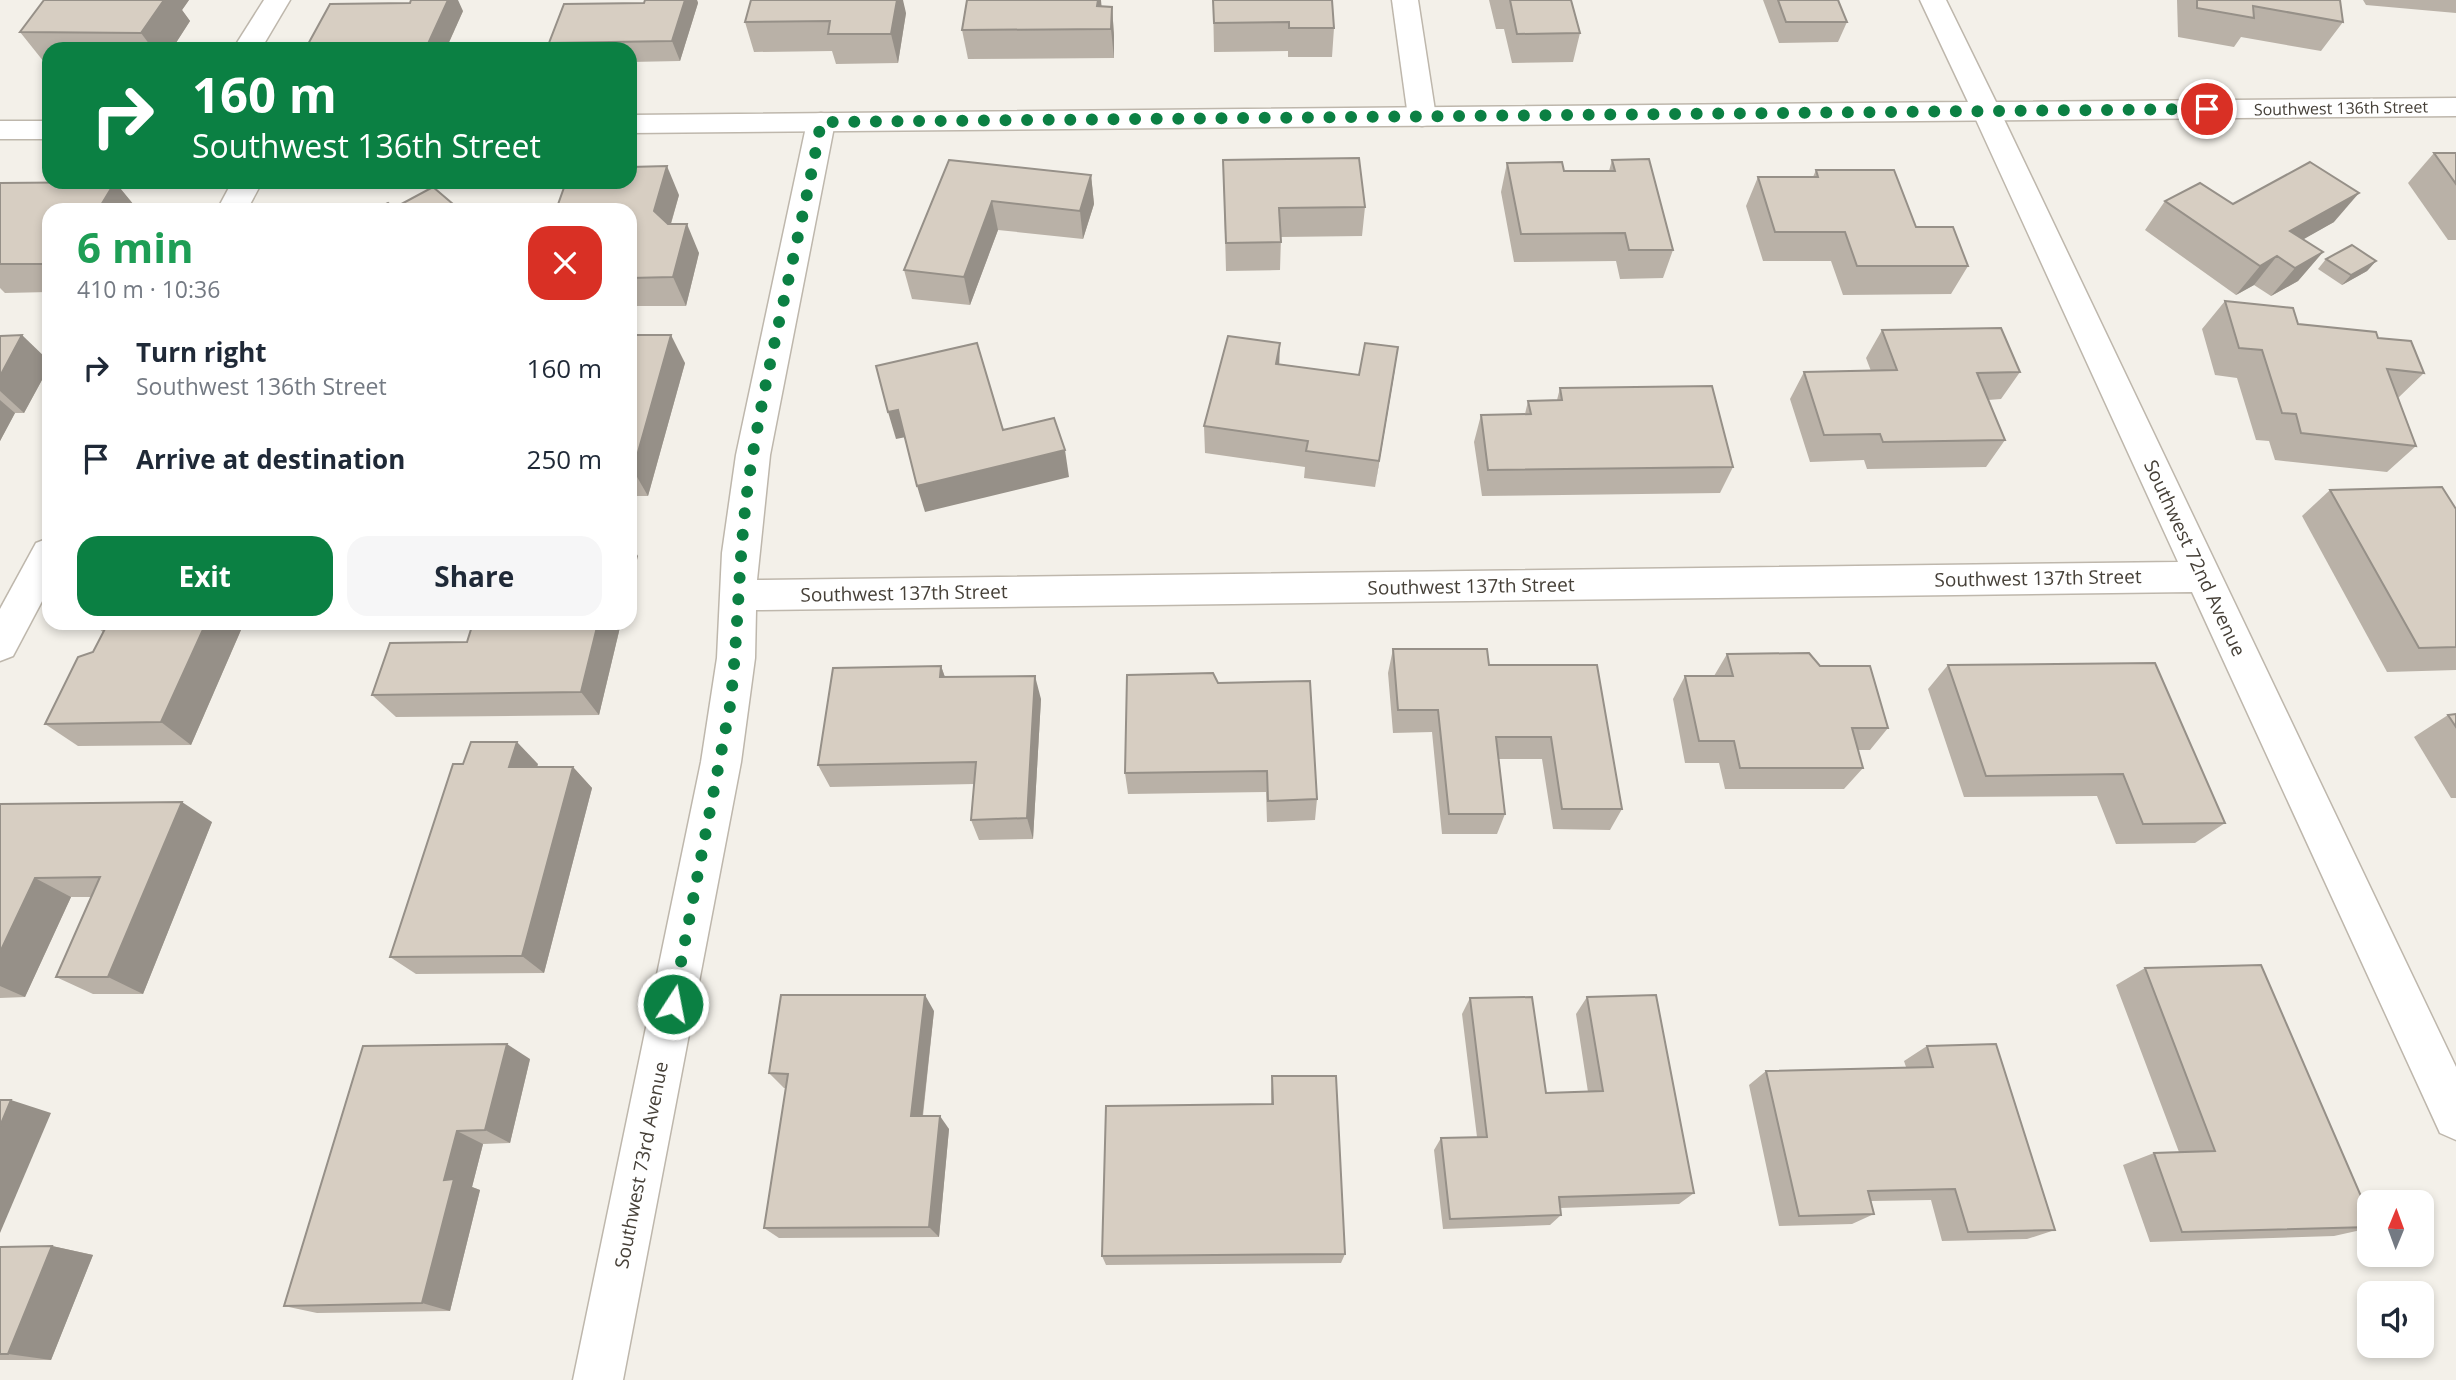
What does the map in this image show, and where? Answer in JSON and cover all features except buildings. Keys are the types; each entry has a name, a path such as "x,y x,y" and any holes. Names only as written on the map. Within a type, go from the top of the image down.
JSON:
{"street":[{"path":"251,42 276,0"},
{"path":"1405,0 1422,117"},
{"name":"Southwest 72nd Avenue","path":"1933,0 2456,1117"},
{"name":"Southwest 136th Street","path":"637,124 2456,107"},
{"name":"Southwest 73rd Avenue","path":"598,1380 721,762 736,659 740,553 753,455 821,122"},
{"path":"0,130 42,130"},
{"path":"0,645 42,566"},
{"name":"Southwest 137th Street","path":"739,594 2204,577"}],"route":[{"path":"673,1004 730,706 736,659 740,553 753,455 821,122 2207,109"}]}
